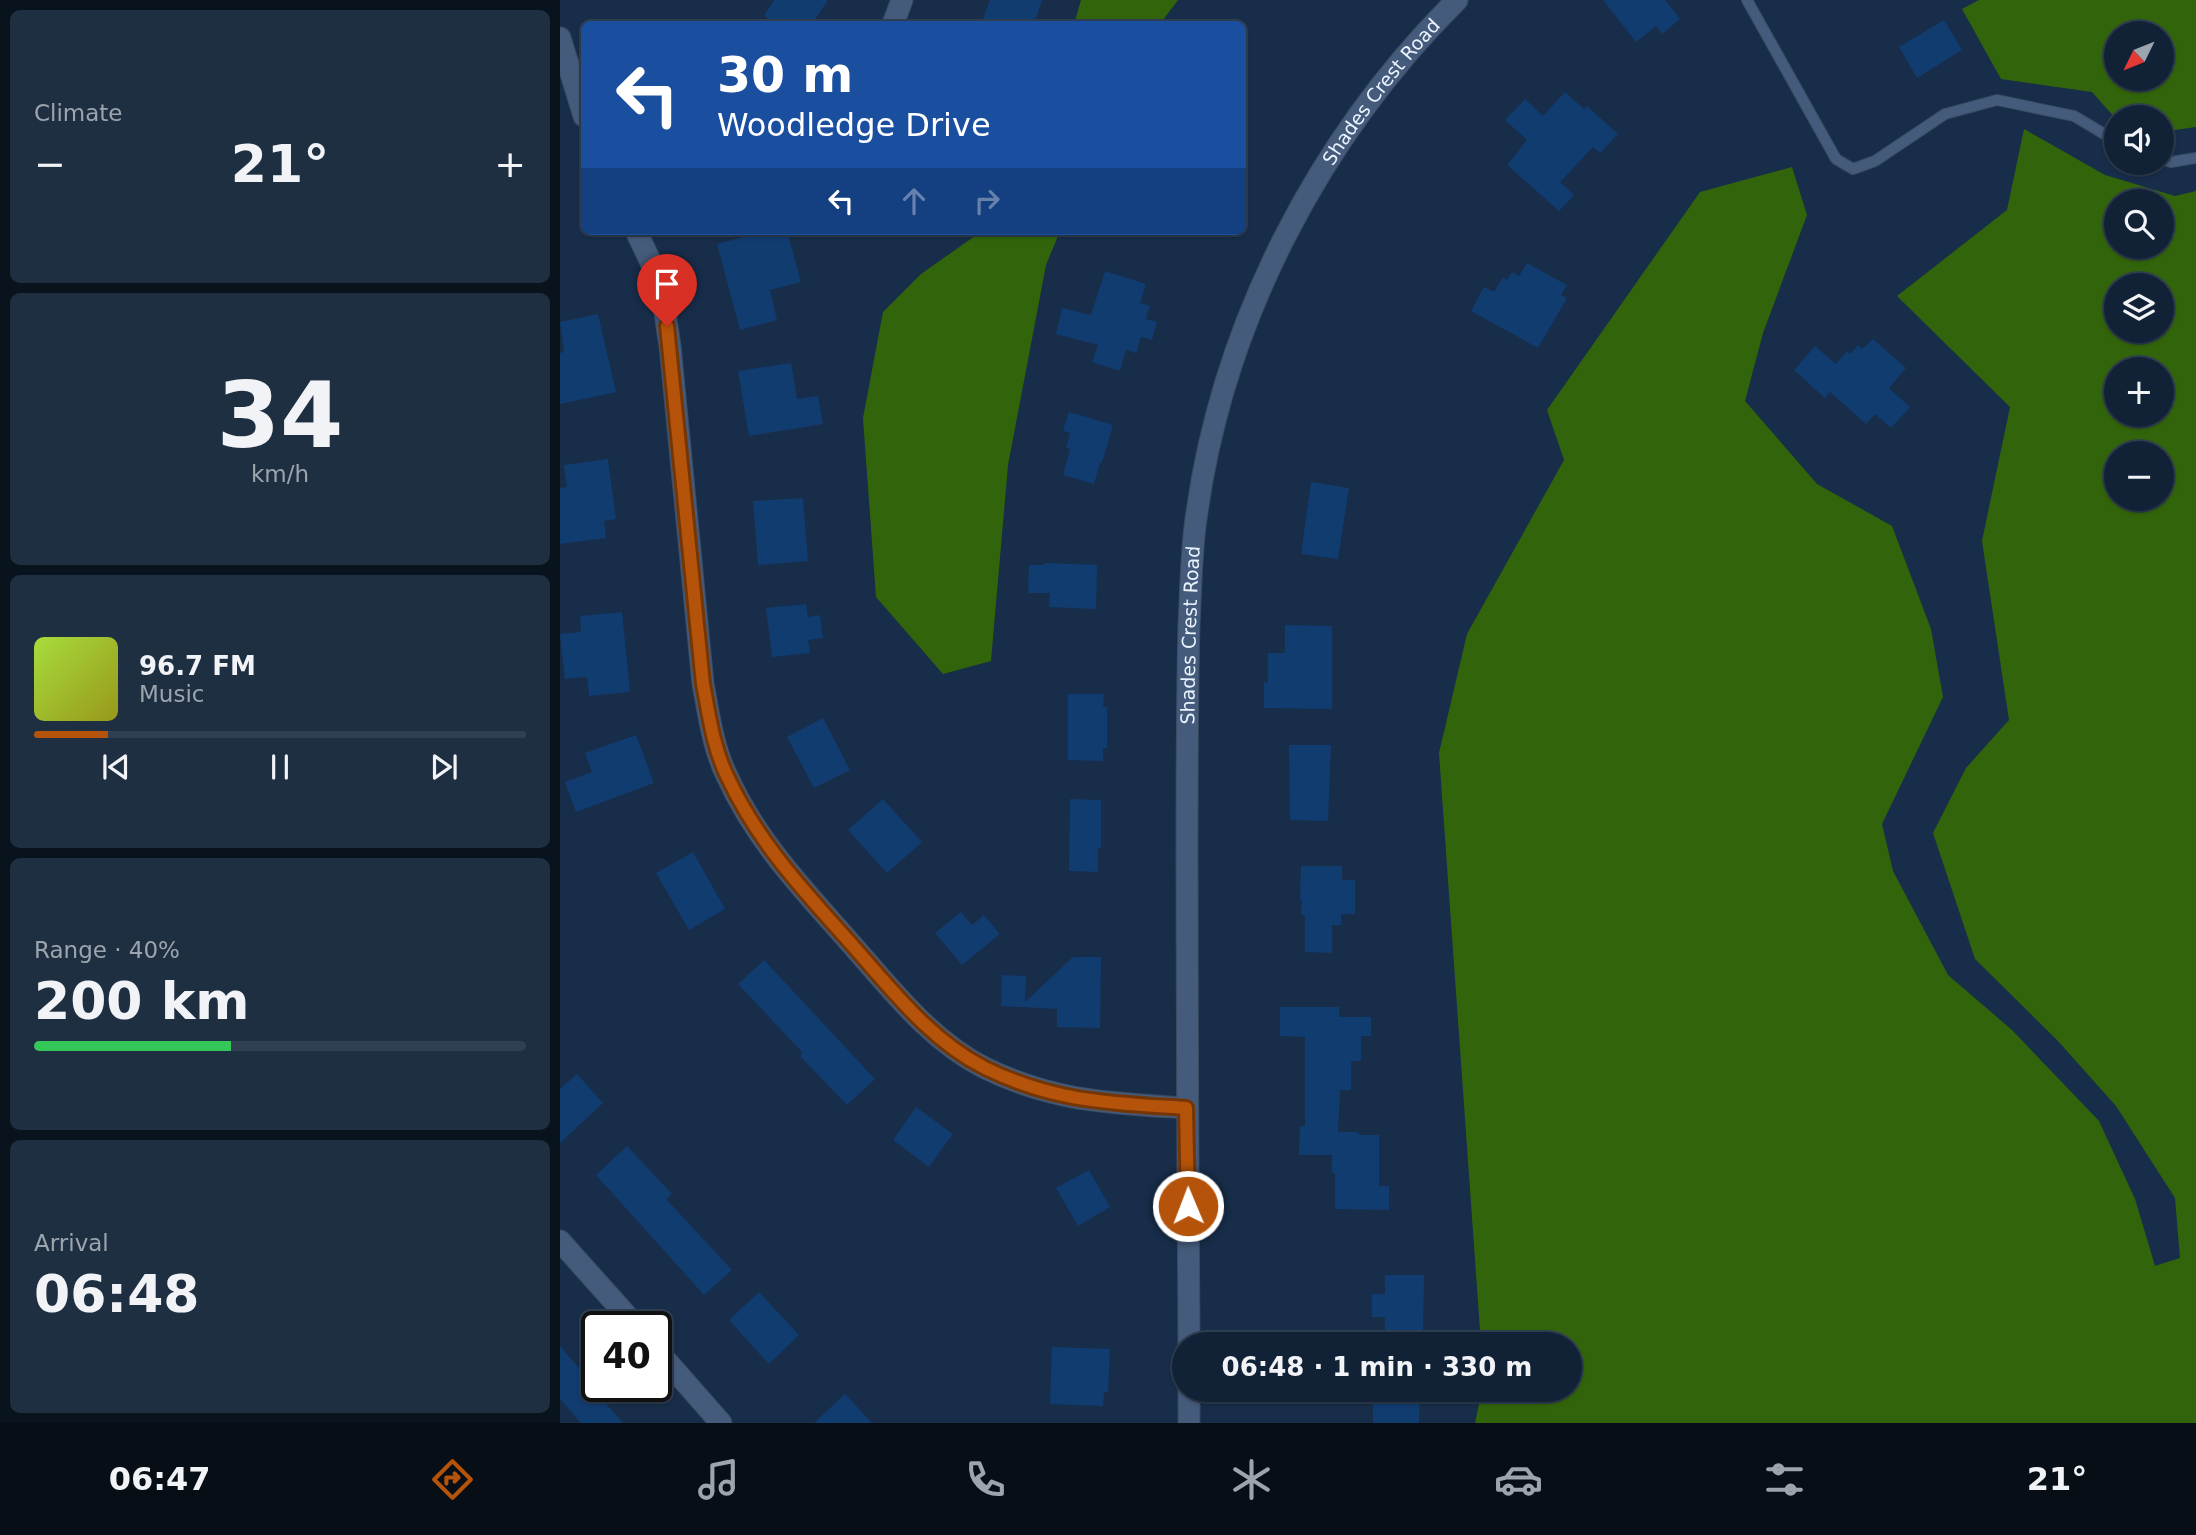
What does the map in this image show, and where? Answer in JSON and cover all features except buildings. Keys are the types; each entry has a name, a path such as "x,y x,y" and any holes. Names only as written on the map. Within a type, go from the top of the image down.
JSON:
{"street":[{"path":"894,21 902,0"},
{"name":"Shades Crest Road","path":"1189,1332 1186,1108 1188,675 1196,512 1206,459 1236,352 1287,231 1340,141 1371,98 1421,37 1457,0"},
{"path":"560,38 581,106"},
{"path":"638,235 655,271 668,333 703,684 712,734 725,773 760,838 875,971 948,1045 984,1067 1046,1093 1082,1100 1186,1108"},
{"path":"560,1241 623,1311"},
{"path":"672,1367 721,1423"},
{"path":"1189,1402 1189,1423"}],"lane":[{"path":"1747,0 1836,159 1853,169 1875,161 1945,114 1997,100 2074,116 2104,134"},
{"path":"2174,162 2196,158"}],"green space":[{"path":"1081,0 1178,0 1162,21 1075,21"},
{"path":"1979,0 2196,0 2196,127 2174,130 2174,105 2104,106 2092,92 2001,79 1962,9"},
{"path":"2024,129 2104,175 2152,189 2104,189 2104,259 2174,259 2174,196 2196,191 2196,1423 1475,1423 1479,1402 1582,1402 1582,1332 1480,1332 1439,753 1467,634 1564,460 1547,410 1700,192 1792,167 1807,215 1763,333 1745,401 1817,484 1892,526 1931,629 1943,697 1882,824 1893,871 1948,975 2012,1030 2099,1121 2135,1199 2155,1266 2180,1258 2175,1198 2116,1106 2057,1040 1975,959 1933,833 1966,768 2009,720 1982,541 2010,407 1897,296 2007,210"},
{"path":"976,235 1058,235 1046,265 1008,465 991,661 943,674 876,597 863,418 883,312 921,274"}],"route":[{"path":"667,326 703,684 712,734 725,773 741,806 760,838 783,866 875,971 948,1045 984,1067 1046,1093 1082,1100 1186,1108 1188,1206"}]}
